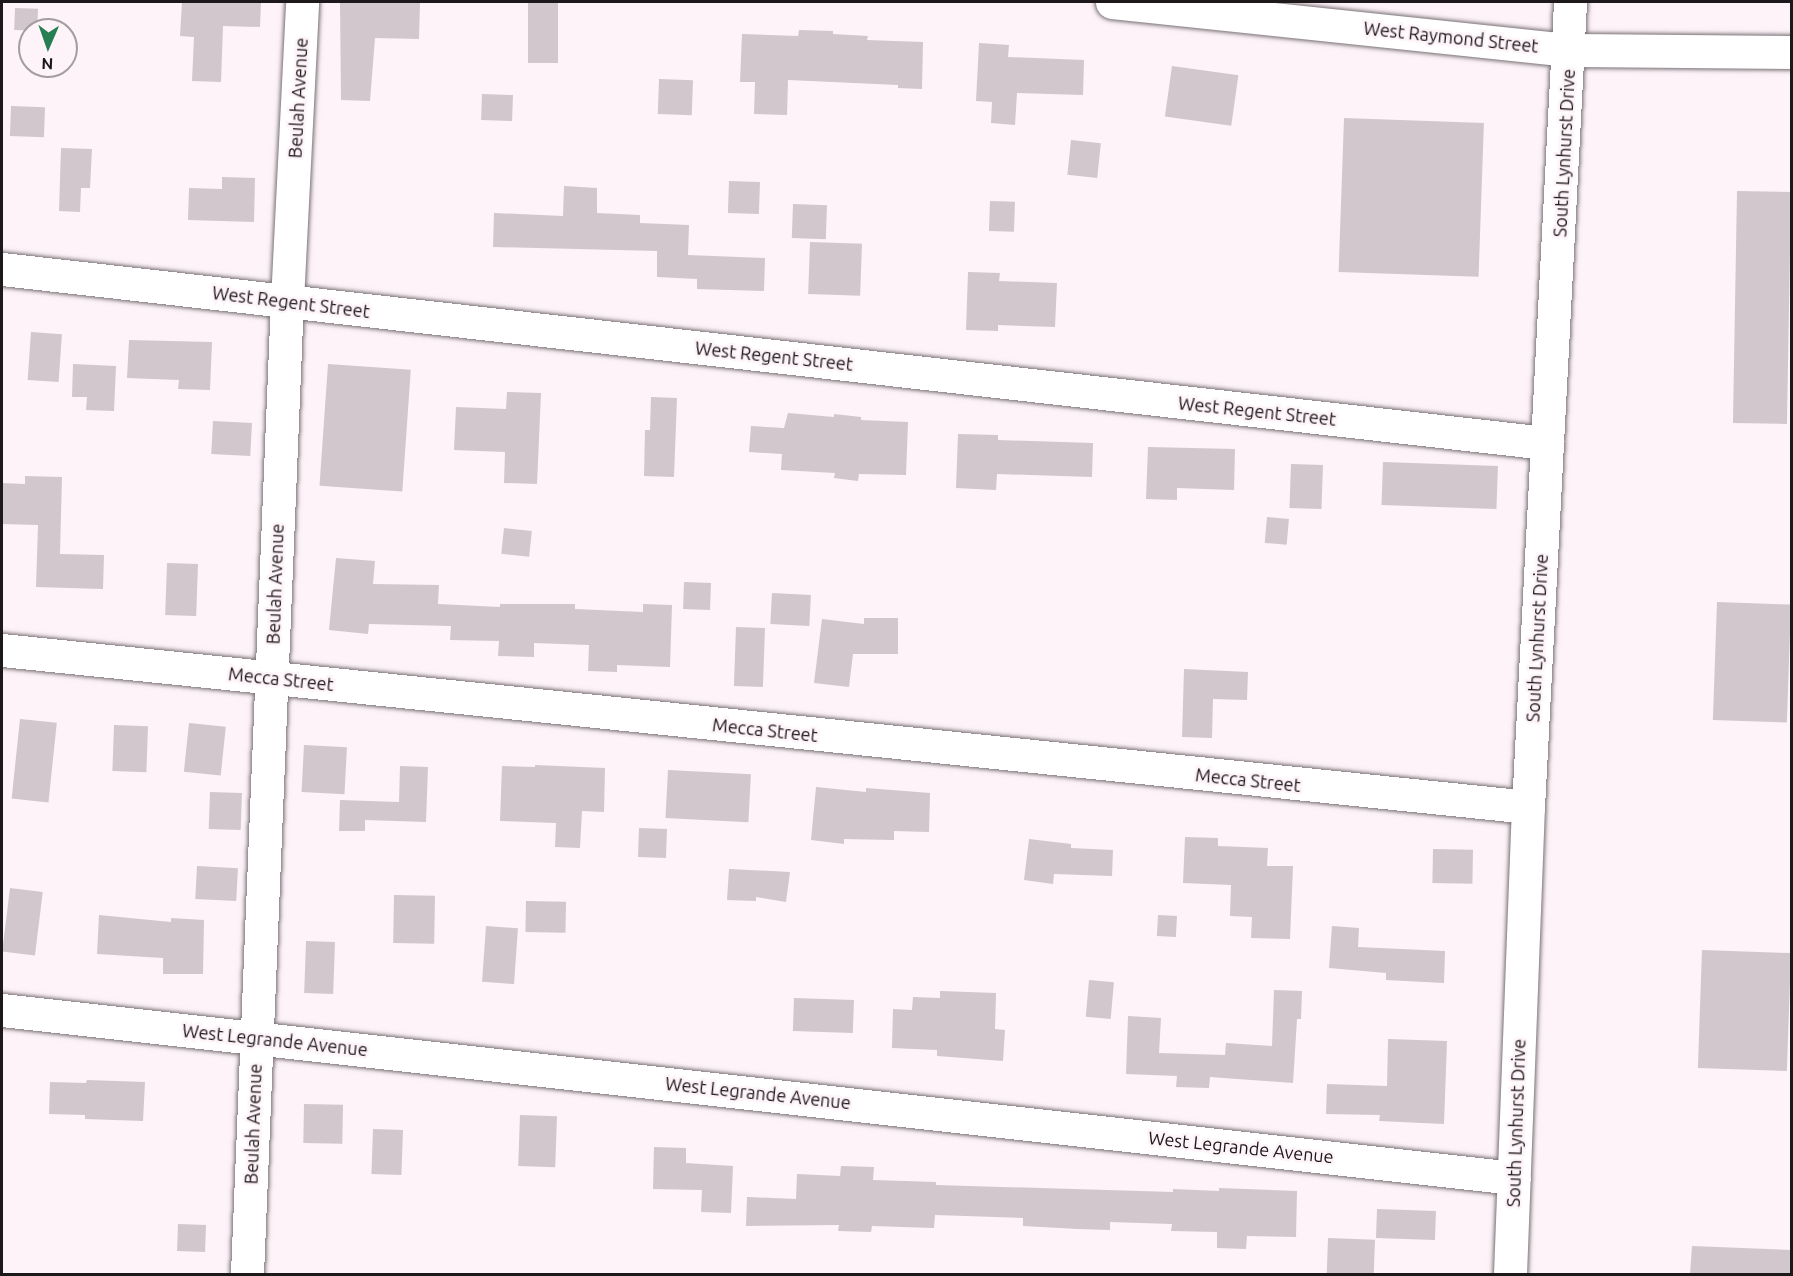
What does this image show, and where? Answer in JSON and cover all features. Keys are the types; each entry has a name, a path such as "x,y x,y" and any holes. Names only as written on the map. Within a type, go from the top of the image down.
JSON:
{"street":[{"name":"Beulah Avenue","path":"247,1275 287,302 303,2"},
{"name":"West Raymond Street","path":"1112,2 1569,50 1791,52"},
{"name":"South Lynhurst Drive","path":"1510,1275 1528,807 1570,2"},
{"name":"West Regent Street","path":"2,269 1547,443"},
{"name":"Mecca Street","path":"2,650 1528,807"},
{"name":"West Legrande Avenue","path":"2,1010 1515,1178"}],"building":[{"path":"182,2 261,2 260,27 223,26 221,82 192,81 194,37 180,36"},
{"path":"340,2 420,2 419,39 375,38 370,101 341,100"},
{"path":"528,2 558,2 558,63 528,63"},
{"path":"15,8 38,9 38,18 18,18 18,30 14,30"},
{"path":"799,30 833,31 833,34 868,36 867,40 923,42 922,89 898,88 898,85 788,80 787,115 754,114 755,82 740,82 742,34 798,36"},
{"path":"979,43 1009,45 1008,57 1084,60 1083,95 1017,93 1015,125 991,123 992,102 976,101"},
{"path":"1172,66 1238,75 1231,126 1165,117"},
{"path":"659,79 693,80 692,115 658,114"},
{"path":"482,94 513,95 512,121 481,120"},
{"path":"11,106 45,107 44,137 10,136"},
{"path":"1344,118 1484,123 1479,277 1339,272"},
{"path":"1071,140 1101,143 1097,178 1067,175"},
{"path":"61,148 92,149 90,188 81,188 80,212 59,211"},
{"path":"222,177 255,178 254,222 188,220 189,188 222,189"},
{"path":"729,181 760,182 759,214 728,213"},
{"path":"564,186 597,188 597,213 640,215 640,223 689,225 688,255 765,258 764,291 697,289 697,279 657,277 657,251 493,247 494,213 563,216"},
{"path":"1737,191 1791,192 1787,424 1733,423"},
{"path":"990,201 1015,202 1014,232 989,231"},
{"path":"793,204 827,205 826,239 792,238"},
{"path":"810,242 862,244 860,296 808,294"},
{"path":"968,272 1000,273 999,281 1057,283 1055,327 998,325 998,331 966,330"},
{"path":"31,332 62,334 59,382 28,380"},
{"path":"129,340 212,342 210,390 178,389 179,380 127,378"},
{"path":"73,364 116,366 114,411 86,410 87,397 72,397"},
{"path":"328,364 411,370 402,491 319,486"},
{"path":"507,392 541,393 537,484 504,483 505,452 454,450 456,407 506,409"},
{"path":"651,397 677,398 674,477 644,476 645,430 650,430"},
{"path":"788,413 834,417 834,414 861,417 861,420 908,422 906,475 859,474 858,481 834,478 835,473 781,470 782,454 749,452 751,426 784,428"},
{"path":"213,421 252,423 250,456 211,454"},
{"path":"958,434 998,435 998,440 1093,443 1092,477 997,474 996,490 956,488"},
{"path":"1148,447 1235,449 1234,490 1177,488 1177,500 1146,499"},
{"path":"1383,462 1498,466 1496,509 1381,505"},
{"path":"1291,464 1323,465 1321,509 1289,508"},
{"path":"25,476 62,477 60,554 104,555 103,589 36,587 38,525 2,524 2,483 25,484"},
{"path":"1267,517 1289,519 1287,545 1265,543"},
{"path":"504,528 532,531 529,557 501,554"},
{"path":"336,558 375,561 373,584 439,585 438,604 500,607 500,604 575,604 575,609 643,612 643,604 672,605 670,667 617,665 617,672 588,671 589,645 534,643 534,657 498,656 499,641 450,640 451,626 369,624 368,634 329,630"},
{"path":"167,563 198,564 196,616 165,615"},
{"path":"684,582 711,583 710,610 683,609"},
{"path":"772,593 811,595 809,626 770,624"},
{"path":"1717,602 1791,605 1787,723 1713,720"},
{"path":"864,618 898,618 898,654 853,654 849,687 814,683 822,619 864,624"},
{"path":"736,627 765,628 763,687 734,686"},
{"path":"1184,669 1248,672 1247,700 1213,699 1212,738 1182,737"},
{"path":"20,719 57,723 48,802 12,799"},
{"path":"189,723 226,727 221,776 184,772"},
{"path":"114,725 148,726 146,772 112,771"},
{"path":"304,745 347,747 344,794 302,792"},
{"path":"535,765 605,768 604,812 582,811 580,848 555,847 556,823 500,821 502,766 535,767"},
{"path":"400,766 428,767 426,822 365,820 365,831 339,831 340,800 399,802"},
{"path":"668,770 751,774 748,822 665,818"},
{"path":"816,787 866,792 866,788 930,793 929,832 894,831 894,840 844,839 844,844 811,840"},
{"path":"210,792 242,793 241,830 209,829"},
{"path":"639,828 667,829 666,858 638,857"},
{"path":"1185,837 1218,838 1218,846 1268,848 1267,866 1293,866 1290,939 1251,938 1252,917 1230,916 1231,885 1183,883"},
{"path":"1029,839 1071,844 1071,848 1113,850 1112,876 1054,874 1053,884 1024,880"},
{"path":"1433,849 1473,850 1472,884 1432,883"},
{"path":"197,866 238,868 236,901 195,899"},
{"path":"729,869 790,872 786,902 756,897 756,901 727,900"},
{"path":"10,888 43,892 35,956 2,952"},
{"path":"394,895 435,896 434,944 393,943"},
{"path":"526,901 566,902 565,933 525,932"},
{"path":"99,915 171,922 171,918 204,920 203,974 163,974 163,958 97,954"},
{"path":"1158,915 1177,916 1176,937 1157,936"},
{"path":"486,926 518,928 514,984 482,982"},
{"path":"1332,926 1359,928 1358,947 1445,951 1444,983 1386,980 1386,973 1329,968"},
{"path":"306,941 335,942 333,994 304,993"},
{"path":"1702,950 1791,953 1787,1071 1698,1068"},
{"path":"1089,980 1114,982 1111,1019 1086,1017"},
{"path":"1274,990 1302,991 1301,1019 1297,1019 1293,1083 1210,1077 1209,1088 1176,1087 1177,1076 1126,1074 1128,1016 1161,1018 1159,1053 1225,1055 1226,1043 1272,1046"},
{"path":"940,991 996,993 995,1029 1005,1030 1003,1061 937,1056 937,1050 892,1048 893,1009 912,1010 913,997 940,998"},
{"path":"794,998 854,1000 853,1033 793,1031"},
{"path":"1388,1039 1447,1041 1444,1124 1379,1121 1380,1115 1326,1114 1327,1084 1387,1086"},
{"path":"87,1080 145,1082 143,1121 85,1119 85,1115 49,1114 50,1082 86,1083"},
{"path":"304,1104 343,1105 342,1144 303,1143"},
{"path":"520,1115 557,1116 555,1167 518,1166"},
{"path":"373,1129 403,1130 401,1175 371,1174"},
{"path":"654,1147 686,1148 686,1163 733,1166 731,1213 701,1212 702,1190 653,1189"},
{"path":"841,1166 874,1167 873,1180 936,1182 936,1185 1173,1192 1173,1189 1219,1191 1219,1188 1297,1191 1296,1237 1247,1236 1246,1249 1217,1248 1217,1232 1171,1231 1172,1224 1110,1222 1110,1230 1078,1229 1023,1226 1023,1218 935,1215 934,1228 872,1226 871,1232 838,1231 839,1225 746,1226 747,1197 796,1199 797,1174 840,1176"},
{"path":"1377,1209 1436,1211 1435,1240 1376,1238"},
{"path":"178,1224 206,1225 205,1252 177,1251"},
{"path":"1328,1238 1375,1240 1374,1274 1327,1274"},
{"path":"1692,1246 1791,1250 1791,1275 1690,1275"}]}
